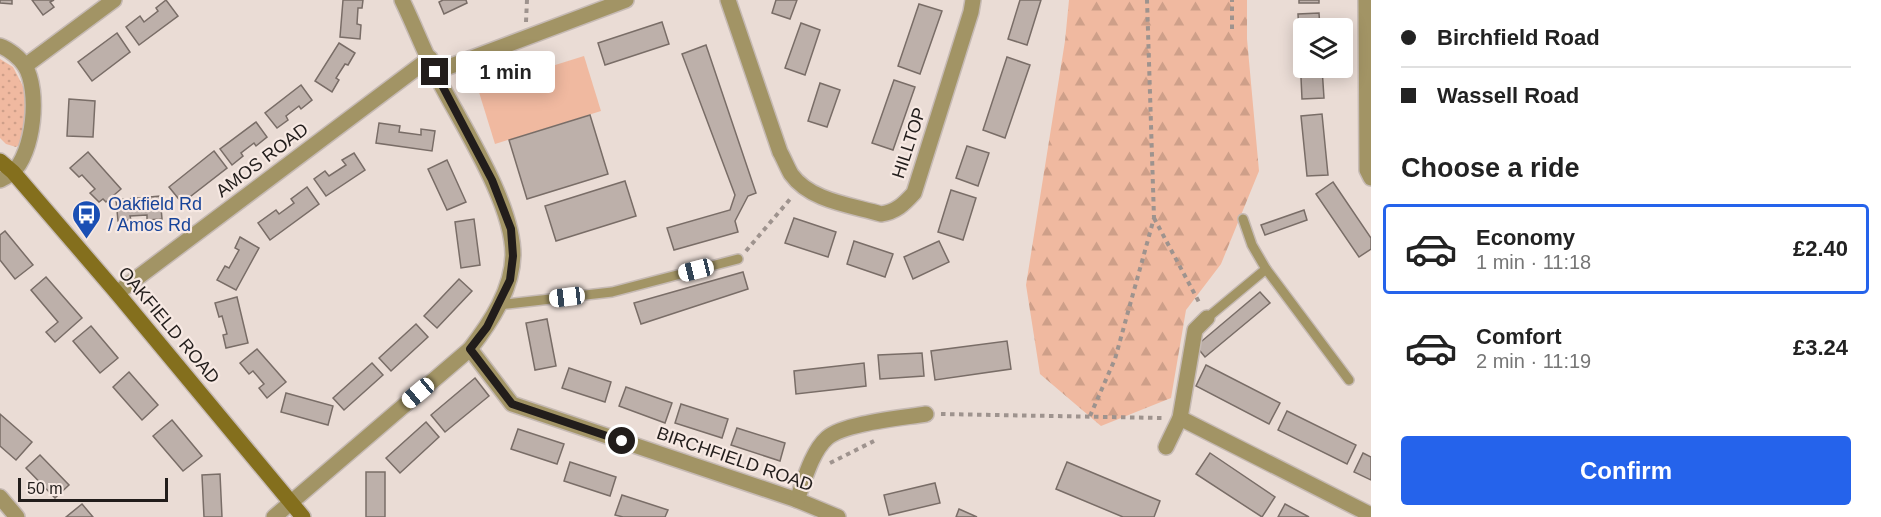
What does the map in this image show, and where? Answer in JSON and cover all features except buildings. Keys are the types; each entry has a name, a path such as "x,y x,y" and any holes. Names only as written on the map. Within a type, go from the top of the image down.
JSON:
{"street":[{"path":"25,66 114,0"},
{"path":"274,517 470,349 487,327 510,280 513,256 511,229 492,180 432,65 402,0"},
{"path":"432,65 626,0"},
{"name":"HILLTOP","path":"728,0 780,152 790,173 814,194 881,214 891,212 904,204 914,193 973,0"},
{"path":"1366,0 1367,170 1371,178"},
{"path":"0,46 7,49 25,66 31,83 33,119 29,143 7,176"},
{"name":"AMOS ROAD","path":"117,293 432,65"},
{"name":"OAKFIELD ROAD","path":"0,160 7,176 117,293 303,517"},
{"path":"1166,447 1180,418 1195,330 1207,318"},
{"name":"BIRCHFIELD ROAD","path":"470,349 512,404 797,500 838,517"},
{"path":"797,500 810,463 826,438 841,429 926,414"},
{"path":"1180,418 1371,515"},
{"path":"0,497 17,517"}],"lane":[{"path":"1244,219 1252,245 1266,269 1349,380"},
{"path":"498,305 612,292 738,259"},
{"path":"1207,318 1266,269"}],"path":[{"path":"1090,417 1114,359 1154,218 1147,0"},
{"path":"1232,0 1232,29"},
{"path":"738,259 802,185"},
{"path":"1154,218 1207,318"},
{"path":"926,414 1180,418"},
{"path":"805,476 876,440"}],"green space":[{"path":"1069,0 1247,0 1247,39 1259,171 1221,264 1186,310 1171,398 1101,426 1040,374 1026,285 1065,41"},
{"path":"584,56 601,111 495,144 478,89"},
{"path":"0,59 13,67 27,94 25,141 16,147 6,144 0,138"}],"place":[{"name":"Oakfield Rd / Amos Rd","path":"87,240"}],"route":[{"path":"435,72 492,180 511,229 513,256 510,280 487,327 470,349 512,404 622,441"}]}
